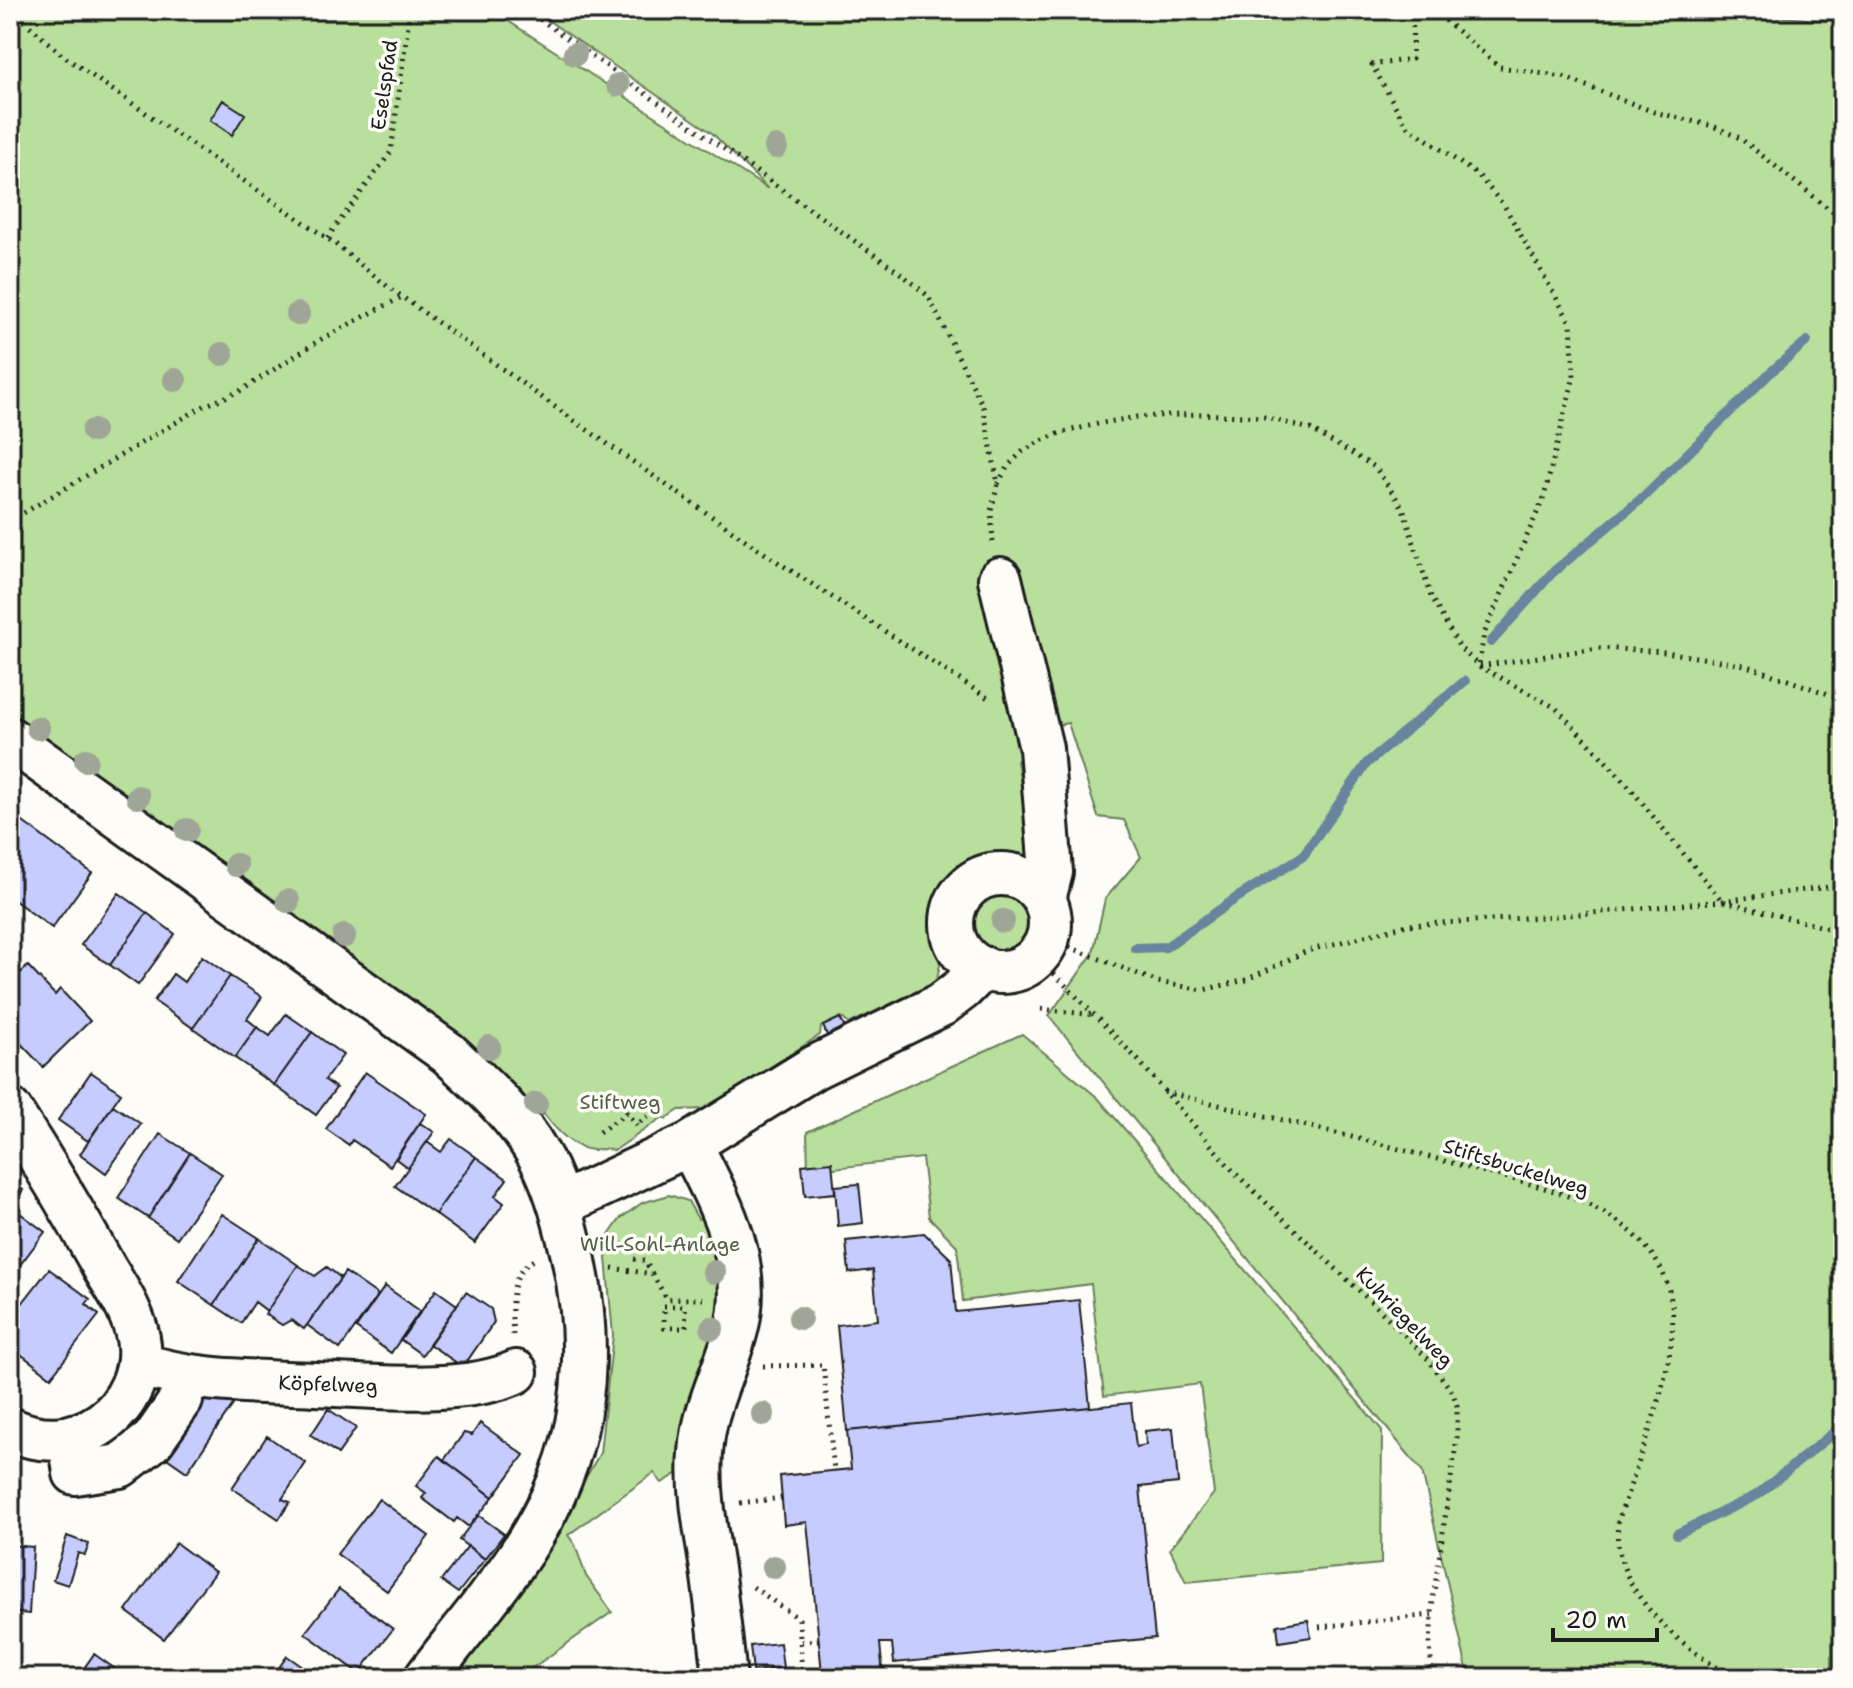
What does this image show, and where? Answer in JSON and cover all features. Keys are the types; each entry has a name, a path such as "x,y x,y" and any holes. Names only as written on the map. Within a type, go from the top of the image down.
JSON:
{"street":[{"path":"1000,579 1041,748 1051,872 1044,899"},
{"path":"10,739 448,1053 526,1134 588,1259 583,1310 585,1356 578,1419 555,1493 527,1542 426,1678"},
{"path":"1005,874 1023,879 1044,899 1050,917 1041,948 1017,969 998,972 983,968 964,955 955,938 954,910 963,893 986,876 1005,874"},
{"path":"560,1205 690,1144 813,1068 941,1005 983,968"},
{"path":"10,1110 75,1215 132,1317 138,1340 139,1364 135,1378 117,1409 91,1430 70,1438 48,1440 28,1438 10,1429"},
{"path":"690,1144 720,1203 736,1247 740,1298 737,1328 704,1424 701,1455 703,1508 725,1678"},
{"name":"Köpfelweg","path":"139,1364 213,1380 376,1387 462,1385 490,1381 516,1372"},
{"path":"70,1438 75,1473 120,1466 153,1440 181,1400"}],"path":[{"path":"12,10 62,55 327,238 402,297 767,555 940,667"},
{"name":"Eselspfad","path":"327,238 391,152 410,10"},
{"path":"527,10 893,268 928,296 983,406 998,484"},
{"path":"1413,10 1412,59 1372,65 1406,125 1479,176 1505,207 1571,324 1574,376 1544,497 1484,634 1479,666"},
{"path":"1433,10 1500,67 1563,77 1654,112 1713,126 1740,138 1843,220"},
{"path":"10,521 202,407 242,390 323,338 402,297"},
{"path":"1000,579 990,531 998,484 1014,460 1039,442 1060,433 1137,417 1264,417 1310,429 1375,467 1403,508 1431,597 1460,648 1479,666 1556,708 1626,783 1722,901 1843,932"},
{"path":"1479,666 1598,648 1666,652 1744,665 1843,699"},
{"path":"1041,948 1067,946 1158,982 1203,990 1246,980 1307,951 1407,925 1558,916 1722,901 1843,885"},
{"name":"Kuhriegelweg","path":"1041,948 1195,1130 1234,1172 1390,1320 1428,1359 1453,1393 1458,1424 1432,1615 1432,1678"},
{"path":"1041,1009 1095,1015"},
{"name":"Stiftsbuckelweg","path":"1164,1092 1404,1150 1561,1194 1609,1216 1650,1250 1667,1284 1672,1327 1668,1359 1656,1405 1618,1522 1616,1539 1619,1555 1645,1604 1685,1646 1734,1678"},
{"path":"636,1125 659,1109"},
{"path":"599,1132 627,1113"},
{"path":"516,1372 512,1315 514,1292 524,1266 540,1258 588,1259 652,1274"},
{"path":"634,1259 645,1261 667,1299 740,1298"},
{"path":"675,1299 675,1306"},
{"path":"664,1306 675,1306 685,1306 686,1328 664,1328 664,1306"},
{"path":"727,1359 767,1367 823,1365 834,1470"},
{"path":"754,1502 782,1498"},
{"path":"714,1582 734,1581 756,1588 799,1619 802,1678"},
{"path":"1319,1627 1432,1615"},
{"path":"801,1642 819,1640"}],"green space":[{"name":"Stiftweg","path":"10,10 491,10 768,189 712,133 533,10 1751,10 1753,14 1826,21 1843,10 1843,1678 1469,1678 1422,1471 1049,1016 1093,953 1105,899 1141,857 1124,820 1098,817 1068,723 1049,727 1017,761 1026,811 1029,859 995,853 978,856 950,873 940,886 930,920 940,963 936,982 849,1024 841,1017 821,1027 820,1035 706,1109 679,1110 666,1119 663,1117 614,1151 580,1147 560,1132 544,1114 535,1120 471,1045 435,1017 368,973 159,820 10,716"},
{"path":"1001,893 1021,902 1030,922 1021,942 1001,951 981,942 972,922 981,902"},
{"path":"1022,1034 1098,1098 1382,1430 1381,1564 1186,1582 1170,1549 1214,1493 1200,1384 1104,1396 1091,1284 963,1301 957,1246 929,1217 922,1158 808,1171 807,1132"},
{"name":"Will-Sohl-Anlage","path":"669,1195 688,1201 698,1219 707,1215 726,1291 683,1470 662,1483 654,1473 568,1535 586,1576 612,1612 518,1678 452,1678 547,1545 600,1453 613,1335 606,1258 609,1235 621,1218 642,1203"}],"building":[{"path":"223,100 245,114 232,135 210,120"},
{"path":"12,814 92,873 52,928 10,897"},
{"path":"119,893 147,913 110,965 81,945"},
{"path":"147,913 175,934 138,985 110,965"},
{"path":"202,956 230,976 193,1028 154,1001 173,974 184,982"},
{"path":"28,966 55,995 60,989 90,1021 43,1067 10,1032 10,983"},
{"path":"230,976 262,997 247,1019 257,1027 235,1058 193,1028"},
{"path":"286,1014 312,1032 274,1085 235,1058 257,1027 270,1036"},
{"path":"840,1018 845,1028 828,1037 823,1026"},
{"path":"312,1032 343,1055 325,1080 336,1088 316,1115 274,1085"},
{"path":"91,1072 121,1093 88,1141 58,1120"},
{"path":"365,1072 426,1114 390,1166 352,1140 349,1145 326,1129"},
{"path":"113,1105 141,1124 106,1173 80,1154"},
{"path":"420,1123 434,1132 408,1168 396,1159"},
{"path":"160,1134 190,1153 148,1218 118,1198"},
{"path":"451,1139 476,1157 435,1214 395,1186 427,1142 441,1152"},
{"path":"190,1153 222,1174 177,1238 148,1218"},
{"path":"476,1157 507,1179 495,1196 504,1203 475,1243 435,1214"},
{"path":"832,1162 835,1193 805,1196 802,1165"},
{"path":"10,1181 23,1190 10,1209"},
{"path":"859,1184 863,1223 838,1226 835,1186"},
{"path":"12,1207 45,1232 10,1278 10,1209"},
{"path":"222,1214 259,1238 214,1305 178,1281"},
{"path":"924,1233 951,1259 956,1312 1079,1300 1090,1407 847,1431 837,1325 878,1320 873,1270 849,1273 846,1241"},
{"path":"259,1238 298,1265 267,1311 255,1302 241,1323 214,1305"},
{"path":"298,1265 315,1276 327,1267 341,1278 304,1329 291,1320 282,1325 265,1314"},
{"path":"49,1269 90,1299 86,1304 99,1315 51,1377 10,1346 10,1319"},
{"path":"345,1272 378,1295 340,1349 307,1325"},
{"path":"385,1286 420,1311 391,1353 356,1328"},
{"path":"436,1290 457,1305 422,1355 401,1340"},
{"path":"466,1292 491,1309 494,1322 463,1367 429,1344"},
{"path":"201,1389 241,1393 187,1472 158,1452"},
{"path":"1131,1403 1136,1447 1146,1445 1145,1431 1173,1428 1178,1483 1140,1487 1155,1638 894,1663 892,1643 880,1643 883,1676 911,1674 911,1678 853,1678 852,1670 822,1673 807,1522 784,1525 780,1476 851,1469 847,1431"},
{"path":"328,1409 356,1428 338,1454 311,1435"},
{"path":"480,1423 524,1455 493,1497 444,1460 464,1433 472,1435"},
{"path":"267,1436 306,1463 282,1499 290,1502 279,1519 232,1488"},
{"path":"439,1456 493,1497 469,1527 457,1518 454,1522 422,1498 426,1493 416,1486"},
{"path":"379,1499 429,1536 387,1591 337,1554"},
{"path":"478,1515 504,1534 485,1559 459,1540"},
{"path":"67,1536 89,1544 85,1555 78,1553 68,1585 53,1580"},
{"path":"176,1543 215,1572 164,1639 126,1611"},
{"path":"10,1545 33,1547 29,1614 10,1612"},
{"path":"468,1546 485,1559 458,1593 441,1581"},
{"path":"339,1589 393,1629 359,1673 305,1633"},
{"path":"1308,1620 1311,1637 1279,1642 1277,1625"},
{"path":"780,1643 783,1668 753,1671 750,1646"},
{"path":"94,1654 128,1678 77,1678"},
{"path":"287,1656 319,1678 272,1678"}],"waterway":[{"path":"1491,642 1552,573 1641,499 1807,341"},
{"path":"1135,948 1166,947 1303,856 1367,763 1465,681"},
{"path":"1677,1534 1757,1495 1843,1425"}]}
